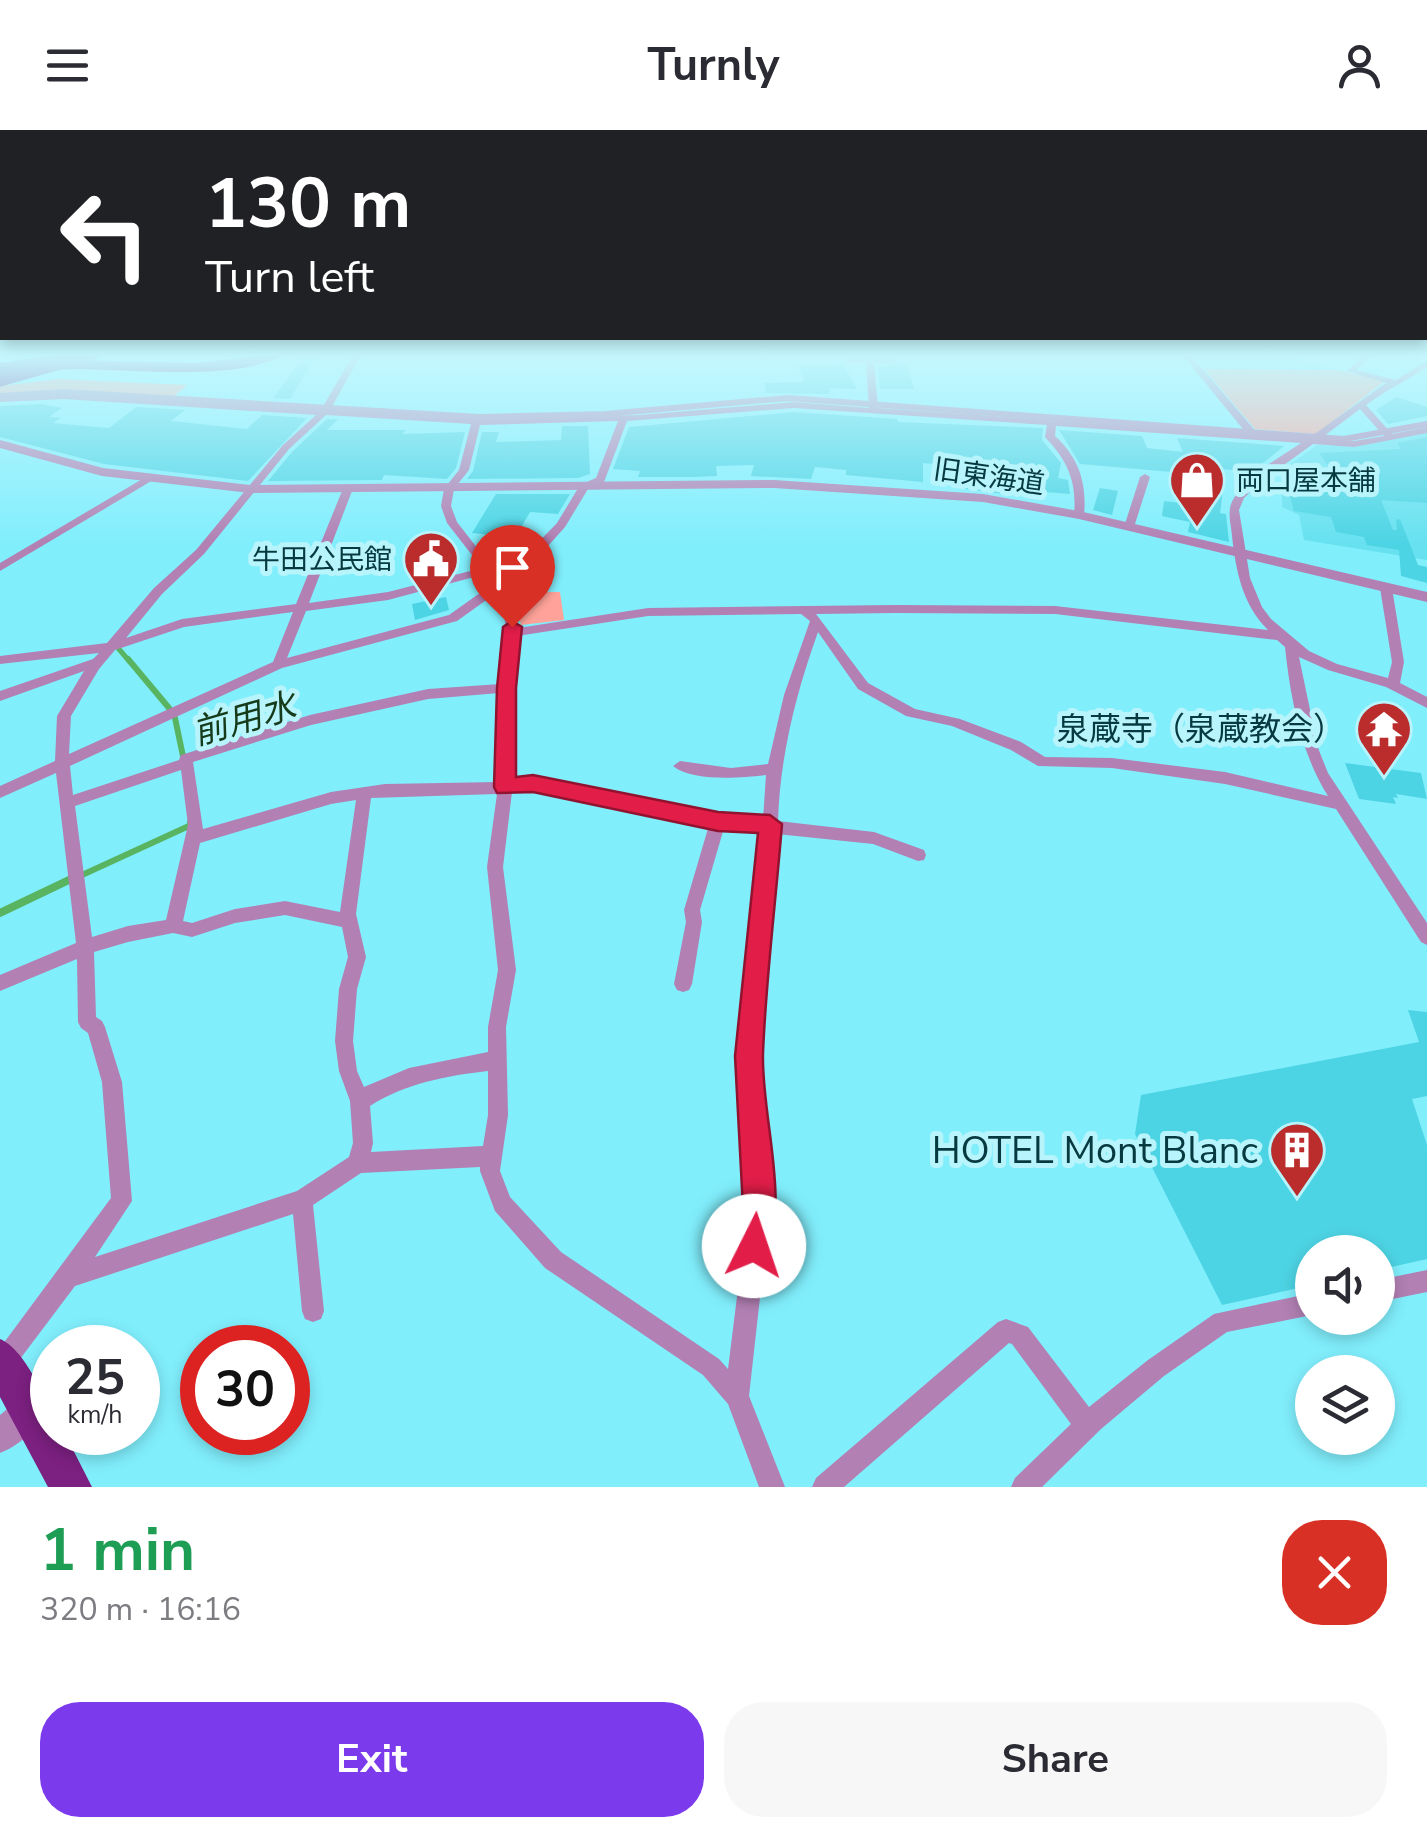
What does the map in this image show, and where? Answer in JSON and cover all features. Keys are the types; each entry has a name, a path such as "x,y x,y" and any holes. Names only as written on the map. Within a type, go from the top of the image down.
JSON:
{"highway":[{"path":"1,1360 14,1424 72,1487"}],"street":[{"path":"1,1360 122,1202 112,1082 96,1027 87,1022 85,947 62,763 64,716 98,662 319,416"},
{"path":"416,416 476,422 639,416"},
{"path":"468,416 507,416"},
{"path":"980,416 1252,434"},
{"path":"995,416 1354,444 1427,427"},
{"path":"1238,416 1252,434"},
{"path":"1347,416 1256,481 1239,498 1234,510 1246,595 1265,622 1286,642 1360,678 1392,685 1427,703"},
{"path":"1371,416 1387,434"},
{"path":"0,660 111,647 182,623 388,596 514,572 561,525 584,487 600,480 623,418"},
{"path":"476,422 464,470 449,490 446,506 452,524 506,590 512,627 506,688 505,787 495,867 507,970 497,1027 498,1115 490,1171 502,1204 553,1260 711,1366 737,1396 772,1487"},
{"path":"1052,422 1050,437 1068,454 1078,472 1078,515"},
{"name":"旧東海道","path":"2,446 70,466 148,480 250,489 774,484 983,498 1078,515 1427,598"},
{"path":"1129,527 1145,477"},
{"path":"1,566 148,480"},
{"path":"278,665 347,491"},
{"path":"0,792 278,665 453,618 493,578"},
{"path":"1386,588 1398,662 1392,685"},
{"path":"510,633 648,612 811,616 1056,610 1286,642"},
{"path":"737,1396 759,1208 749,1056 770,790 811,616"},
{"path":"811,616 863,686 911,713 955,722 1016,746 1043,762 1112,763 1206,776 1338,804"},
{"path":"1286,642 1311,748 1338,804 1425,931"},
{"path":"0,696 98,662"},
{"path":"67,803 310,720 428,694 506,688"},
{"path":"173,926 196,825 184,763"},
{"path":"680,766 730,774 775,769"},
{"path":"194,838 332,798 432,787 533,784 582,791 718,822 770,824 874,838 918,855"},
{"path":"358,1163 363,1143 360,1101 348,1072 344,1041 348,989 357,956 349,921 364,795"},
{"path":"683,984 694,922 692,910 718,822"},
{"path":"0,983 85,947 173,926 192,930 235,916 285,908 349,921"},
{"path":"360,1101 388,1082 427,1070 497,1060"},
{"path":"68,1277 302,1200 358,1163 492,1156"},
{"path":"302,1200 313,1311"},
{"path":"1395,1287 1427,1280"},
{"path":"1024,1487 1087,1425 1156,1368 1222,1322 1295,1307"},
{"path":"825,1487 1006,1330 1020,1335 1087,1425"}],"shaded area":[{"path":"1244,416 1339,416 1316,434 1255,429"},
{"path":"1427,433 1427,560 1304,540 1299,515 1282,507 1282,470 1317,445 1357,446"},
{"path":"536,566 534,592 560,592 564,620 521,625 512,584"}],"building":[{"path":"0,416 50,416 61,418 53,423 109,428 124,416 177,416 171,421 247,429 261,416 307,418 248,481 104,464 0,437"},
{"path":"746,416 858,416 898,422 1043,428 1042,440 1061,463 1058,478 1068,480 1070,494 1020,490 1021,496 965,489 964,467 923,463 923,482 846,475 846,470 815,467 811,479 751,476 754,465 716,466 717,476 638,477 640,471 613,469 629,427"},
{"path":"1381,416 1425,416 1388,424"},
{"path":"327,419 338,419 327,430 465,432 456,468 447,479 384,475 382,480 268,481"},
{"path":"562,426 588,426 590,474 578,478 467,479 473,471 482,432 499,432 496,442 561,440"},
{"path":"1059,430 1142,436 1147,448 1183,452 1177,438 1284,446 1252,472 1222,469 1220,513 1226,514 1229,542 1188,532 1190,522 1162,516 1164,501 1190,504 1195,474 1080,464"},
{"path":"1427,437 1427,503 1381,500 1393,530 1397,530 1396,520 1400,519 1418,565 1427,567 1427,583 1401,576 1399,550 1367,545 1364,537 1336,532 1331,517 1294,511 1284,474 1341,482 1319,453 1401,449 1397,443"},
{"path":"1100,488 1118,491 1112,515 1093,510"},
{"path":"496,494 570,494 558,514 530,512 511,537 472,533"},
{"name":"牛田公民館","path":"446,597 449,610 415,620 412,604"},
{"path":"1345,763 1421,773 1427,799 1396,794 1396,804 1359,799"},
{"name":"HOTEL Mont Blanc","path":"1408,1010 1427,1012 1427,1096 1412,1099 1427,1145 1427,1259 1395,1266 1395,1235 1295,1235 1295,1289 1222,1305 1135,1134 1141,1095 1419,1042"}],"waterway":[{"path":"118,648 130,662"},
{"path":"128,659 169,708"},
{"path":"175,718 184,761"},
{"name":"前用水","path":"82,875 191,825 190,822"},
{"name":"前用水","path":"0,913 69,880"}],"place":[{"name":"両口屋本舗","path":"1197,529"},
{"name":"牛田公民館","path":"431,608"},
{"name":"泉蔵寺（泉蔵教会）","path":"1384,778"},
{"name":"HOTEL Mont Blanc","path":"1297,1199"}],"route":[{"path":"512,627 506,688 505,787 533,784 582,791 718,822 770,824 749,1056 759,1208 754,1246"}]}
